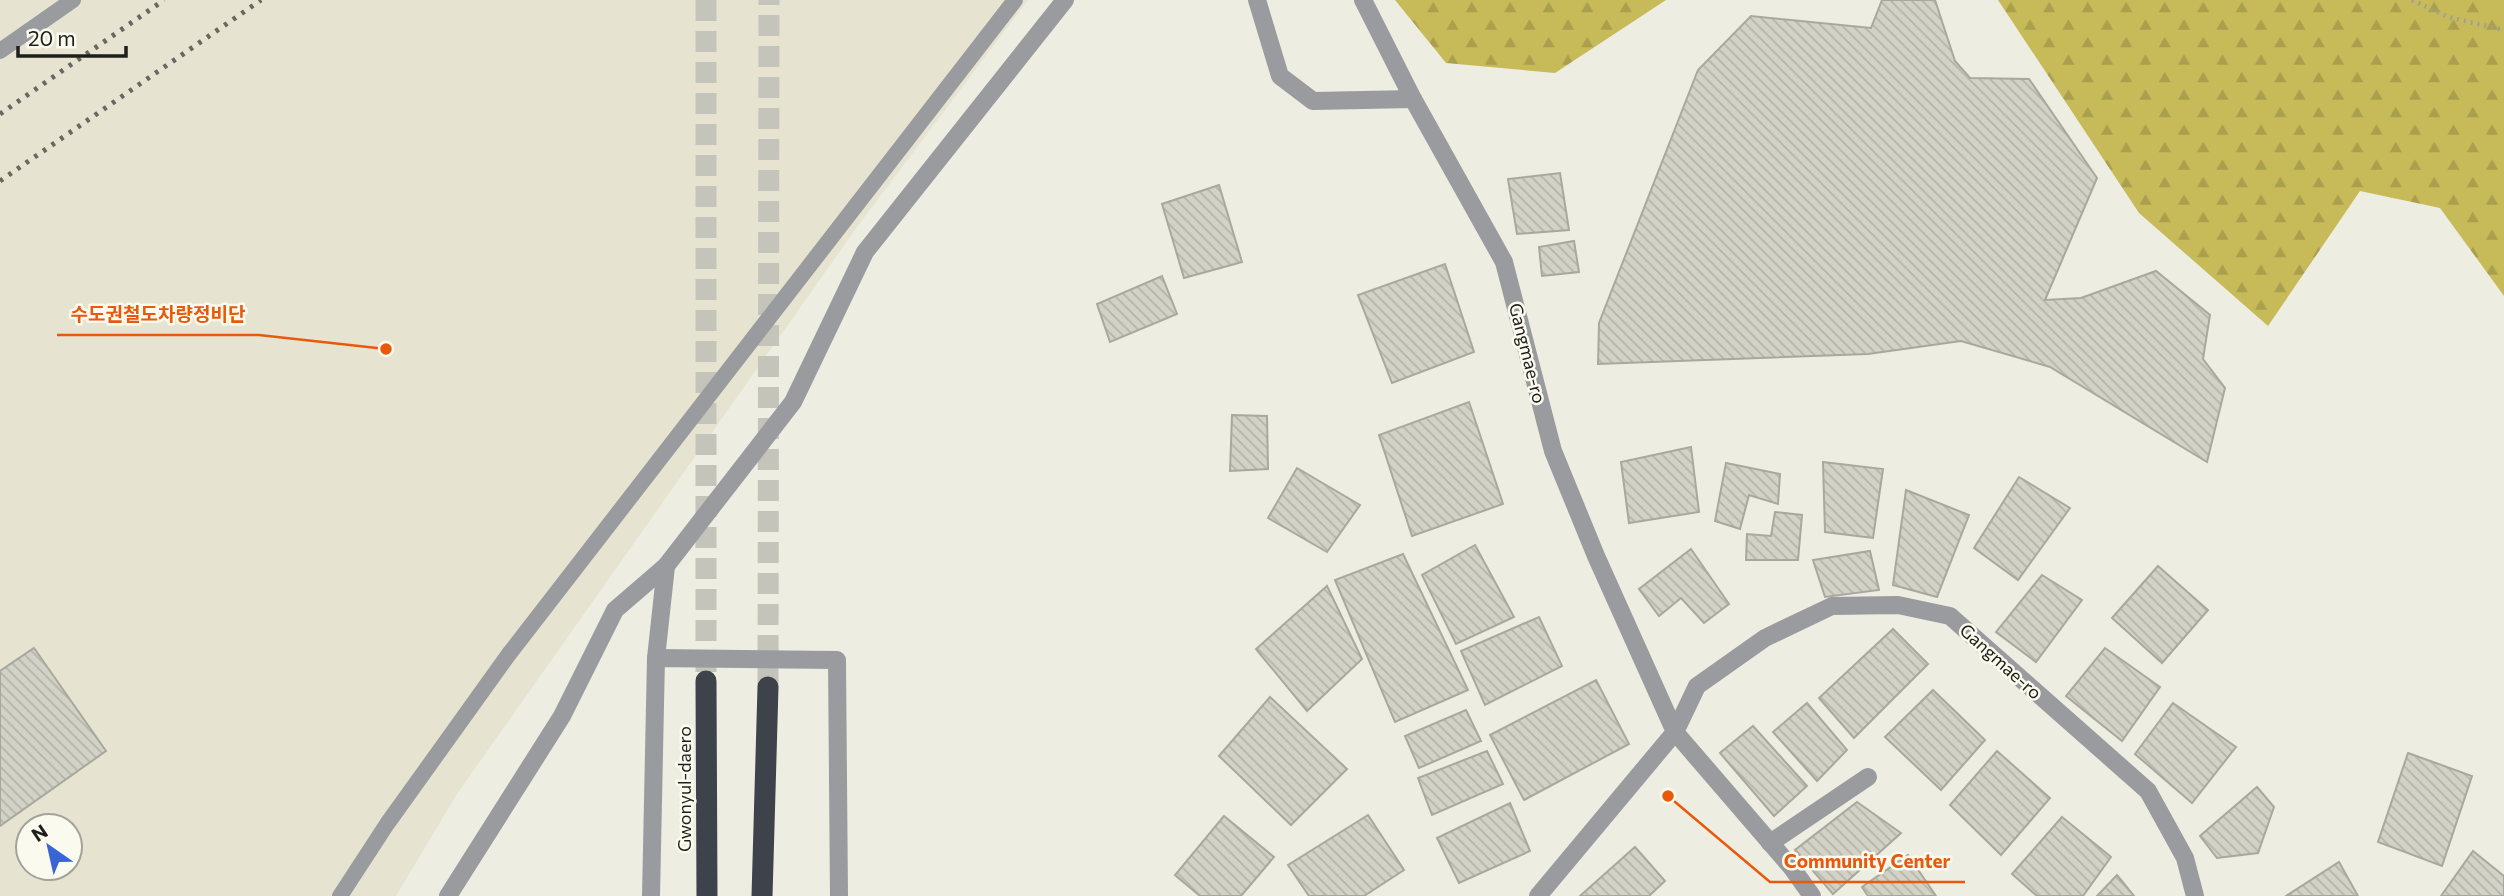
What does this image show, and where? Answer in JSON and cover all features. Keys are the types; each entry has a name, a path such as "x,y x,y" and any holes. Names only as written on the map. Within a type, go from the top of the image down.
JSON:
{"highway":[{"name":"Gwonyul-daero","path":"706,681 707,896"},
{"path":"762,896 768,687"}],"street":[{"path":"448,896 562,716 615,610 666,566 793,402 865,252 1065,0"},
{"path":"1257,0 1280,76 1313,101 1413,99"},
{"name":"Gangmae-ro","path":"1363,0 1413,99 1504,262 1553,451 1596,556 1675,732 1812,896"},
{"path":"651,896 656,659 666,566"},
{"name":"Gangmae-ro","path":"1538,896 1675,732 1697,686 1765,638 1832,606 1898,605 1950,616 2148,791 2185,858 2195,896"},
{"path":"656,659 836,660 839,896"},
{"path":"1770,844 1868,777"}],"lane":[{"path":"0,51 73,0"},
{"path":"340,896 387,824 509,654 1015,0"}],"path":[{"path":"2412,0 2448,17 2504,30"}],"shaded area":[{"path":"0,0 1028,0 857,227 457,794 396,896 0,896"}],"green space":[{"path":"1395,0 1666,0 1555,73 1446,63"},
{"path":"1998,0 2504,0 2504,296 2440,208 2360,191 2268,326 2139,213"}],"building":[{"path":"1882,0 1935,0 1955,61 1970,78 2029,79 2097,178 2045,300 2081,298 2156,271 2210,315 2203,359 2225,388 2207,462 2050,367 1961,341 1868,354 1598,364 1599,323 1698,70 1751,16 1871,28"},
{"path":"1560,173 1569,230 1517,234 1508,179"},
{"path":"1219,185 1242,262 1184,278 1162,204"},
{"path":"1574,241 1579,272 1542,276 1539,247"},
{"path":"1445,264 1474,352 1392,383 1358,295"},
{"path":"1162,276 1177,314 1110,342 1097,304"},
{"path":"1469,402 1503,504 1412,536 1379,435"},
{"path":"1232,415 1267,416 1268,469 1230,471"},
{"path":"1691,447 1699,512 1629,523 1621,462"},
{"path":"1823,462 1883,469 1873,538 1825,532"},
{"path":"1726,463 1780,474 1778,504 1749,495 1740,529 1715,521"},
{"path":"1297,468 1360,505 1327,552 1268,518"},
{"path":"2019,477 2070,508 2018,580 1974,548"},
{"path":"1906,490 1969,515 1937,597 1893,585"},
{"path":"1775,512 1802,515 1798,560 1746,560 1747,534 1771,536"},
{"path":"1475,545 1514,617 1456,644 1422,575"},
{"path":"1691,549 1729,604 1704,623 1681,598 1659,616 1639,589"},
{"path":"1870,551 1879,590 1825,597 1813,560"},
{"path":"1403,554 1468,690 1395,722 1335,580"},
{"path":"2158,566 2208,610 2162,663 2112,618"},
{"path":"2042,575 2082,600 2036,662 1996,632"},
{"path":"1327,586 1362,659 1307,711 1256,649"},
{"path":"1539,617 1562,666 1485,705 1461,651"},
{"path":"1893,629 1928,664 1854,738 1819,698"},
{"path":"34,648 106,751 20,812 14,812 14,816 0,826 0,671"},
{"path":"2105,648 2160,687 2122,741 2066,696"},
{"path":"1596,680 1629,744 1524,800 1490,735"},
{"path":"1933,690 1985,740 1941,790 1885,737"},
{"path":"1270,697 1347,769 1291,825 1219,756"},
{"path":"1807,703 1847,750 1817,781 1773,732"},
{"path":"2173,703 2236,747 2192,803 2135,754"},
{"path":"1466,710 1481,741 1419,768 1405,736"},
{"path":"1753,726 1807,786 1774,816 1720,753"},
{"path":"1487,751 1503,784 1432,815 1418,778"},
{"path":"1997,751 2050,798 2001,855 1950,805"},
{"path":"2408,753 2472,776 2442,866 2378,842"},
{"path":"2257,787 2274,807 2258,853 2217,858 2200,836"},
{"path":"1857,802 1901,833 1833,894 1795,850"},
{"path":"1510,803 1530,851 1459,883 1437,838"},
{"path":"1368,815 1404,870 1364,896 1309,896 1288,865"},
{"path":"1224,816 1274,857 1241,896 1200,896 1175,875"},
{"path":"2062,817 2111,857 2083,896 2037,896 2012,874"},
{"path":"1635,847 1665,881 1649,896 1580,896"},
{"path":"2473,851 2504,876 2504,896 2441,896"},
{"path":"1908,855 1936,896 1868,896 1862,887"},
{"path":"2339,862 2358,896 2286,896"},
{"path":"2117,875 2134,896 2097,896"}],"tunnel":[{"path":"706,0 706,681"},
{"path":"768,687 769,0"}],"railway":[{"path":"0,114 164,0"},
{"path":"0,181 261,0"}],"place":[{"name":"수도권철도차량정비단","path":"386,349"},
{"name":"Community Center","path":"1668,796"}]}
